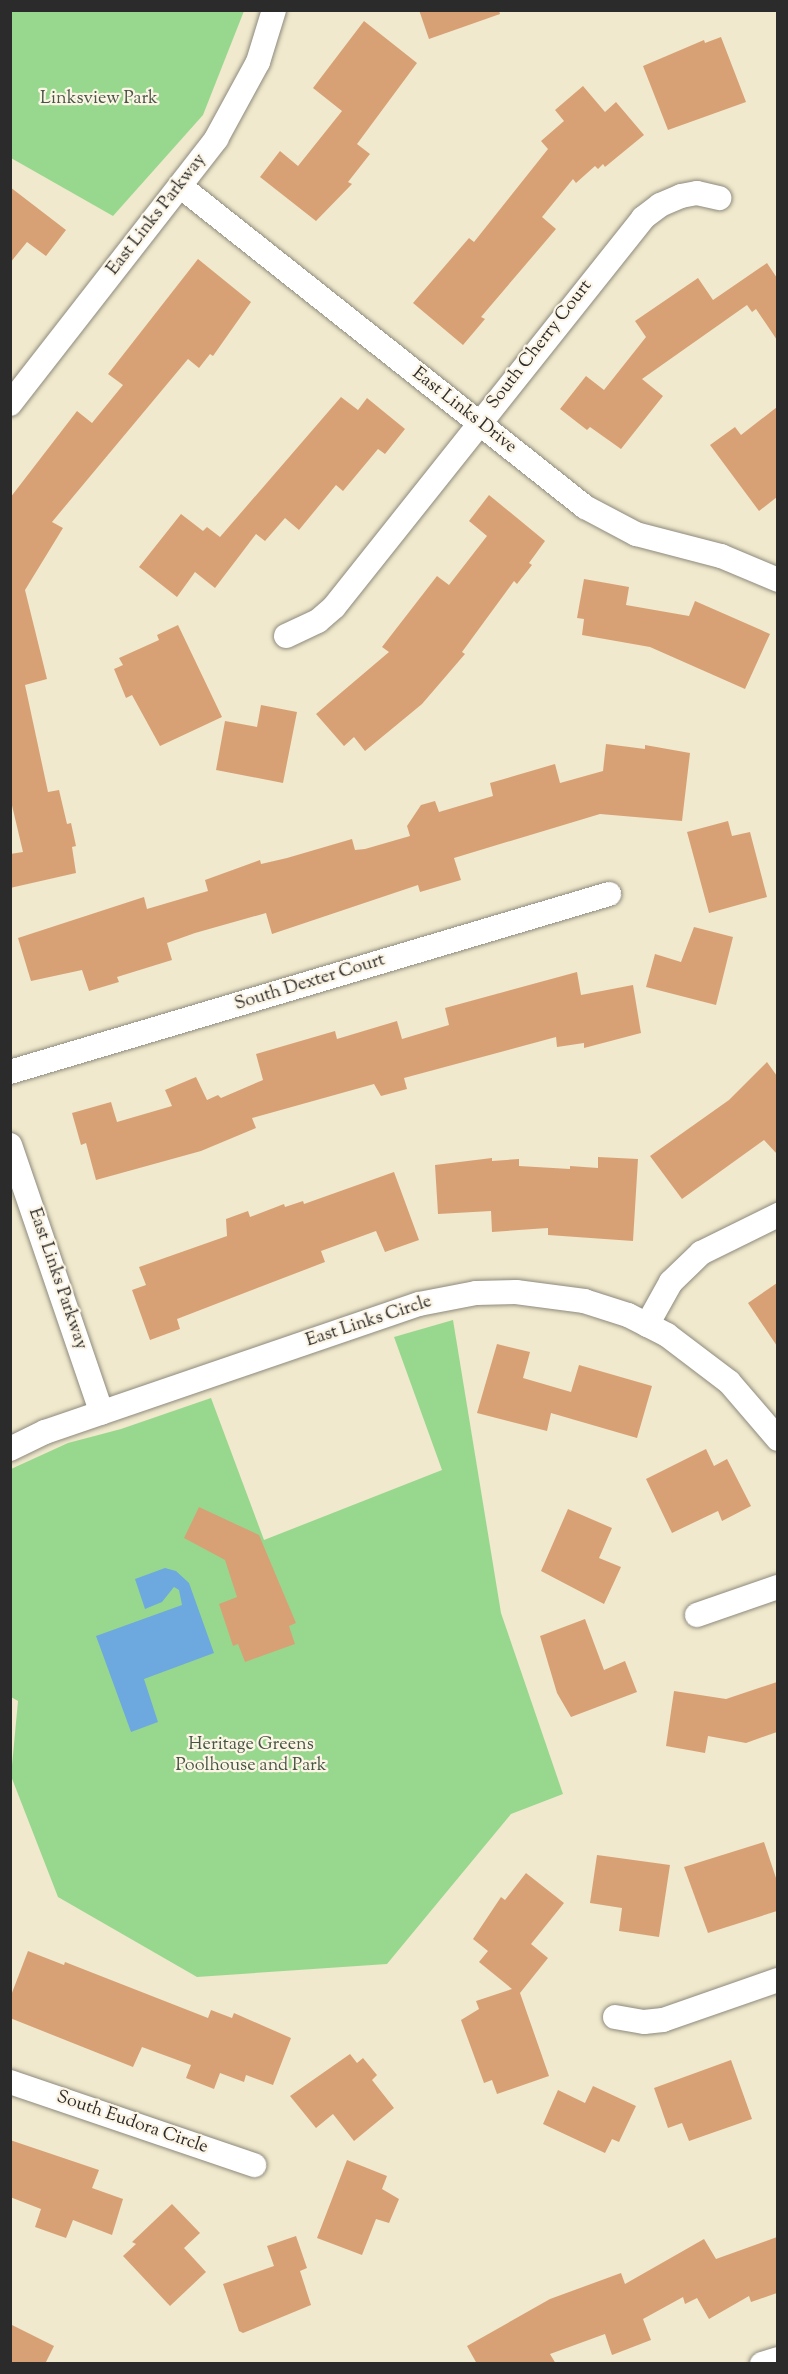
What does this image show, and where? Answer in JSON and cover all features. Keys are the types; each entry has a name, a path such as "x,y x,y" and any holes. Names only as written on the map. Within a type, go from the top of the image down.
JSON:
{"street":[{"name":"East Links Parkway","path":"10,404 180,186 241,99 258,62 274,10"},
{"name":"East Links Drive","path":"180,186 479,423 611,523 739,562 777,580"},
{"name":"South Cherry Court","path":"286,636 318,621 334,607 644,218 660,205 681,196 697,194 719,198"},
{"name":"South Dexter Court","path":"10,1072 609,894"},
{"name":"East Links Parkway","path":"10,1145 102,1413"},
{"path":"647,1325 671,1282 701,1252 777,1215"},
{"name":"East Links Circle","path":"10,1449 102,1413 419,1304 476,1293 550,1294 617,1311 647,1325 698,1356 729,1382 777,1439"},
{"path":"697,1615 777,1587"},
{"path":"615,2017 644,2022 663,2020 777,1980"},
{"name":"South Eudora Circle","path":"10,2082 254,2165"},
{"path":"762,2364 777,2358"}],"green space":[{"name":"Linksview Park","path":"11,10 244,11 203,115 113,216 11,158"},
{"name":"Heritage Greens Poolhouse and Park","path":"453,1320 501,1613 563,1794 511,1814 387,1964 197,1977 58,1897 11,1776 18,1701 11,1697 11,1469 68,1443 121,1429 211,1398 264,1540 442,1470 394,1337"}],"water":[{"path":"165,1568 176,1571 189,1583 214,1653 144,1679 158,1722 131,1732 96,1636 182,1605 179,1590 174,1587 162,1602 145,1609 135,1579"}],"building":[{"path":"419,10 499,10 500,14 429,39"},
{"path":"364,21 417,63 357,144 370,154 348,182 352,184 316,221 260,177 280,151 298,166 342,111 313,88"},
{"path":"721,37 746,102 668,130 643,66 704,40 705,43"},
{"path":"583,86 605,112 616,102 644,135 605,167 603,164 598,169 595,166 576,183 573,179 542,217 556,229 481,317 485,319 463,345 413,303 469,238 474,242 548,149 541,141 564,121 555,110"},
{"path":"10,187 66,230 46,256 27,242 10,263"},
{"path":"198,259 251,302 213,356 210,354 199,368 188,359 52,522 63,528 25,590 47,679 25,685 48,792 59,790 67,824 71,823 76,846 72,847 76,873 10,888 10,854 23,852 10,797 10,498 77,411 92,423 123,385 108,374"},
{"path":"767,263 777,278 777,340 756,309 752,312 747,305 642,379 663,396 621,449 590,427 587,430 560,409 586,376 604,390 646,337 635,321 698,278 713,300"},
{"path":"341,397 358,410 367,398 405,429 385,454 378,449 343,491 336,485 299,530 285,518 265,541 256,534 215,588 195,572 177,597 139,567 181,514 203,531 207,527 220,537"},
{"path":"777,407 777,497 759,511 710,445 735,427 741,435"},
{"path":"489,495 545,541 529,563 532,565 517,584 514,581 462,652 465,654 422,704 365,751 354,737 344,746 316,714 389,652 382,647 437,576 449,585 487,536 469,521"},
{"path":"584,579 629,587 626,605 689,616 695,601 770,634 745,689 650,647 582,635 584,619 577,618"},
{"path":"178,625 222,717 160,746 132,695 126,698 114,669 123,665 119,658 159,640 157,635"},
{"path":"261,705 297,712 283,783 216,770 225,721 257,727"},
{"path":"606,744 645,749 645,745 690,753 682,821 600,814 454,858 461,880 420,892 418,885 272,934 266,913 195,933 167,943 172,960 117,977 119,982 89,991 82,970 31,981 18,938 144,897 147,909 208,891 205,880 260,860 261,864 352,839 355,850 410,836 407,826 421,805 435,801 439,812 493,796 490,783 555,764 560,783 603,771"},
{"path":"728,821 732,836 750,832 767,897 709,913 687,832"},
{"path":"694,927 733,937 716,1005 646,987 655,954 681,962"},
{"path":"577,972 581,995 633,985 641,1033 584,1048 584,1043 557,1047 556,1037 404,1078 407,1089 381,1096 374,1084 252,1118 256,1128 201,1151 96,1180 86,1143 81,1145 72,1113 111,1102 117,1122 172,1106 165,1090 196,1077 207,1100 218,1095 221,1098 263,1080 256,1054 335,1031 337,1039 397,1021 402,1039 449,1025 445,1008"},
{"path":"767,1062 777,1076 777,1154 764,1140 682,1199 650,1156 729,1100"},
{"path":"598,1157 638,1159 633,1241 548,1235 548,1228 492,1232 491,1211 438,1214 435,1165 492,1158 492,1161 519,1159 519,1166 598,1168"},
{"path":"394,1172 419,1240 385,1252 376,1231 321,1251 325,1262 177,1319 180,1329 150,1340 132,1290 146,1285 139,1267 227,1236 226,1219 248,1211 250,1217 284,1204 285,1207 303,1201 304,1204"},
{"path":"777,1283 777,1346 748,1303"},
{"path":"497,1344 530,1352 523,1378 571,1392 579,1365 652,1386 637,1438 551,1413 547,1431 477,1413"},
{"path":"706,1449 714,1466 727,1459 751,1506 722,1521 718,1511 672,1533 646,1479"},
{"path":"199,1507 259,1535 296,1623 289,1626 295,1644 245,1662 238,1644 233,1646 219,1604 237,1597 225,1560 184,1538"},
{"path":"568,1509 612,1528 599,1558 621,1567 604,1604 541,1571"},
{"path":"585,1619 604,1670 625,1661 637,1692 571,1717 557,1693 540,1636"},
{"path":"777,1682 777,1732 746,1743 708,1736 705,1753 666,1746 674,1691 726,1699"},
{"path":"764,1842 777,1881 777,1911 708,1933 684,1867"},
{"path":"597,1855 670,1865 659,1937 619,1931 622,1908 590,1903"},
{"path":"526,1873 564,1903 531,1944 548,1958 520,1993 549,2076 497,2094 492,2080 484,2083 461,2020 479,2009 476,2001 512,1989 479,1962 488,1951 473,1939 501,1897 505,1900"},
{"path":"28,1951 64,1965 65,1962 208,2018 211,2010 232,2018 234,2013 291,2038 273,2085 246,2075 244,2082 220,2073 214,2089 186,2078 191,2065 142,2047 133,2067 10,2018 10,1998"},
{"path":"350,2054 357,2063 363,2058 377,2075 372,2080 394,2108 354,2141 333,2114 316,2128 290,2096"},
{"path":"731,2060 752,2119 689,2141 682,2123 668,2128 654,2088"},
{"path":"593,2086 636,2106 619,2142 612,2139 605,2153 543,2124 558,2090 585,2103"},
{"path":"10,2140 99,2170 92,2188 123,2199 112,2235 73,2220 66,2238 35,2227 41,2209 10,2197"},
{"path":"347,2160 387,2176 382,2189 399,2199 389,2223 376,2219 362,2255 317,2238"},
{"path":"172,2204 200,2233 184,2248 206,2272 170,2306 123,2256 136,2244 132,2242"},
{"path":"296,2236 307,2268 300,2271 311,2305 243,2333 239,2331 223,2284 274,2266 267,2246"},
{"path":"777,2237 777,2293 751,2302 749,2296 709,2319 697,2298 685,2304 683,2297 643,2319 651,2340 612,2355 605,2334 550,2354 556,2364 477,2364 467,2346 550,2299 621,2273 625,2284 704,2239 716,2259"},
{"path":"10,2324 54,2346 45,2364 10,2364"}]}
